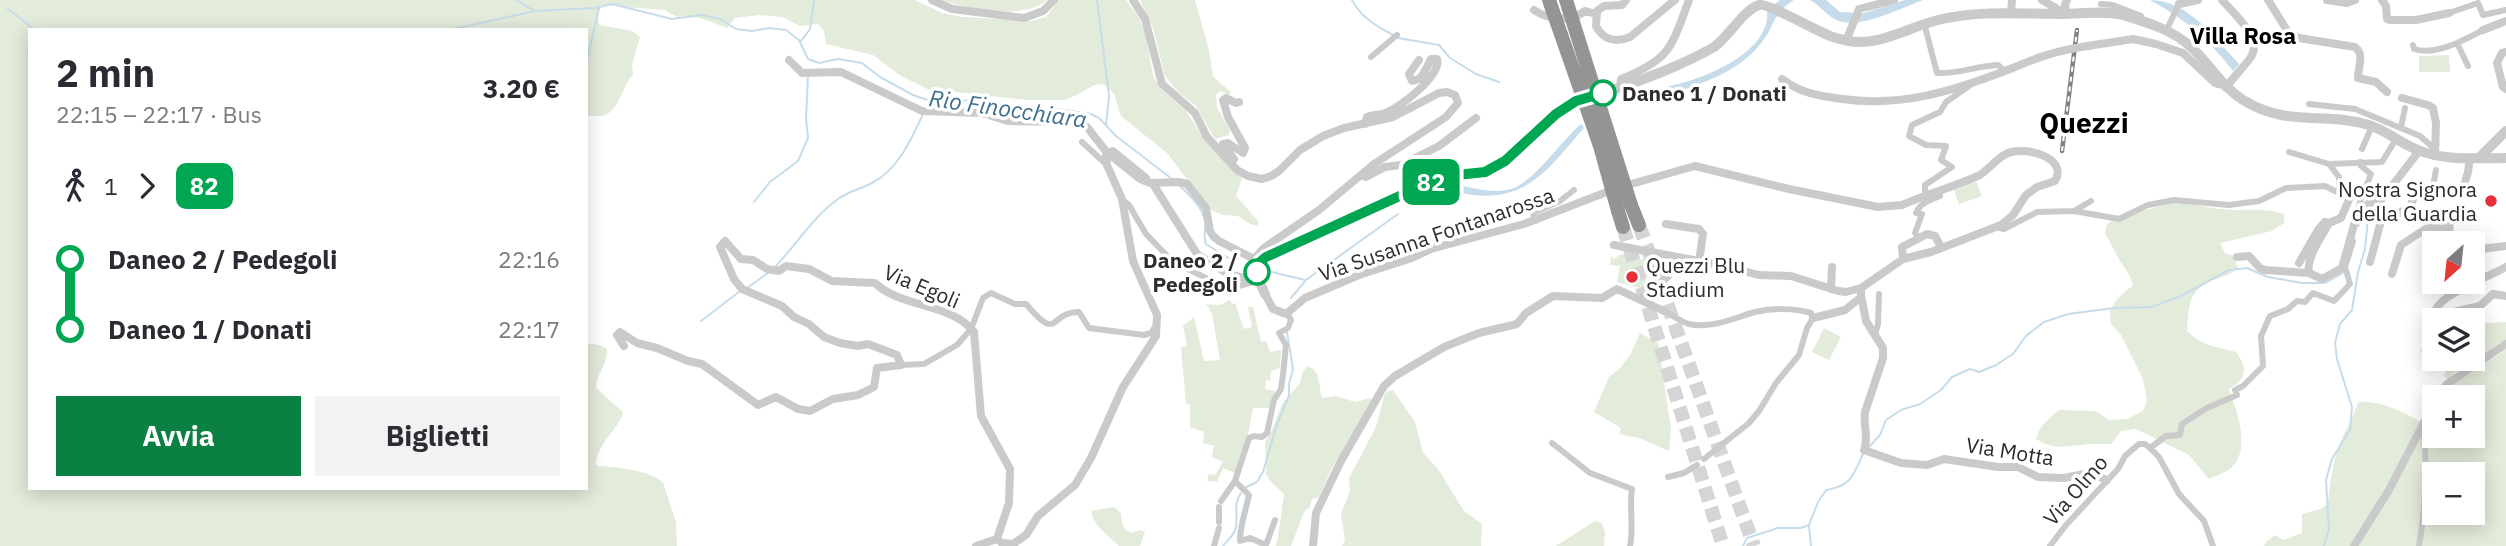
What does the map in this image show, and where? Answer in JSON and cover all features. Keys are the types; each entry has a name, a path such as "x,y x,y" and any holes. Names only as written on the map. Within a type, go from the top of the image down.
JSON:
{"highway":[{"path":"1549,0 1600,146 1625,208 1639,225"},
{"path":"1566,0 1625,208 1623,227"}],"street":[{"path":"932,0 952,9 1024,18 1043,11 1054,0"},
{"path":"1133,0 1145,19 1162,84 1195,113 1208,137 1237,170 1248,176 1262,179 1279,171 1300,150 1323,136 1344,128 1393,117 1439,93 1452,92 1458,103 1446,117 1400,146 1319,210 1265,248 1257,260 1257,274 1265,295 1275,311 1287,313 1291,320 1288,328 1279,333 1286,345 1280,389 1274,400 1265,436 1251,436 1247,441 1237,484 1220,504 1214,546"},
{"path":"1626,0 1622,5 1601,7 1596,14 1599,32 1611,40 1621,41 1638,32 1675,0"},
{"path":"1620,87 1621,79 1647,69 1667,52 1689,0"},
{"path":"1846,41 1859,9 1895,0"},
{"path":"2011,14 2012,0"},
{"path":"2042,0 2066,14"},
{"path":"2066,14 2067,0"},
{"path":"2167,29 2179,4 2198,0"},
{"path":"2222,0 2253,38 2255,47 2227,84"},
{"path":"2268,0 2288,32 2299,38 2355,47 2359,50 2361,56 2358,78 2376,82 2386,92"},
{"path":"2326,0 2347,3 2355,0"},
{"path":"2382,0 2386,6 2387,19 2390,20 2416,20 2478,3 2483,15 2506,10"},
{"path":"1257,260 1426,184 1457,175 1485,172 1505,161 1556,114 1570,105 1699,56 1719,43 1749,11 1759,5 1768,4 1788,17 1846,41 1865,42 1951,17 2120,14 2154,25 2191,47 2252,105 2279,116 2346,121 2372,126 2395,142 2419,151 2474,158 2503,158"},
{"path":"2101,4 2113,5 2141,16"},
{"path":"1534,10 1562,18 1576,18 1585,11 1596,14"},
{"path":"2413,45 2414,49 2419,51 2457,43 2506,21"},
{"path":"1924,23 1937,73 1959,74 1975,66 1998,65 2006,71"},
{"path":"1371,57 1395,36"},
{"path":"1782,79 1798,90 1834,98 1882,103 1917,98 1969,84 2076,48 2133,39 2157,44 2183,54 2215,83 2227,84"},
{"path":"2457,43 2468,66"},
{"path":"2506,52 2498,58 2497,63 2503,87 2506,89"},
{"path":"1365,124 1367,117 1388,111 1420,89 1433,75 1438,64 1437,59 1432,58 1426,71 1417,80 1409,78 1419,60"},
{"path":"789,60 802,73 841,72 922,111 982,113 1008,121 1071,122 1087,127 1108,152 1140,178 1156,184 1179,182 1191,188 1206,208 1210,231 1216,239 1257,260"},
{"path":"1925,195 1926,185 1952,167 1941,160 1945,146 1926,145 1909,136 1912,125 1940,112 1946,102 1969,84"},
{"path":"1237,170 1239,165 1223,144 1228,143 1240,152 1245,148 1228,117 1223,100 1226,98 1240,103"},
{"path":"2404,102 2432,102"},
{"path":"2401,127 2404,102"},
{"path":"2404,102 2433,108 2436,123 2435,152"},
{"path":"2309,104 2355,109 2420,135 2435,152"},
{"path":"1361,175 1366,177 1385,167 1410,161 1440,146 1476,118"},
{"path":"2362,149 2372,126"},
{"path":"2450,231 2450,224 2414,215 2410,208 2413,196 2418,191 2449,193 2463,190 2474,158 2506,131"},
{"path":"2496,140 2493,151 2503,158"},
{"path":"1082,142 1107,166"},
{"path":"2288,152 2329,164 2382,162 2395,142"},
{"path":"976,546 997,539 1002,543 1013,544 1026,535 1038,516 1074,485 1091,458 1123,387 1156,336 1157,315 1133,261 1122,199 1107,166 1106,155 1112,151 1156,184 1197,254 1228,274 1253,282 1235,288 1223,287 1171,260 1146,234 1129,205 1122,199"},
{"path":"2237,257 2249,256 2260,268 2266,270 2309,273 2322,279 2331,276 2342,268 2357,214 2368,204 2382,199 2419,151"},
{"name":"Via Susanna Fontanarossa","path":"1287,313 1305,298 1431,249 1535,221 1617,188 1695,166 1788,190 1878,207 1902,205 1985,172 2009,152 2027,152 2049,158 2055,163 2059,175 2055,181 2037,187 2026,195 2013,215 1996,227"},
{"path":"2210,546 2204,521 2179,494 2159,457 2150,448 2166,436 2180,435 2182,424 2237,395 2235,390 2263,366 2261,336 2270,316 2288,309 2297,301 2305,302 2313,293 2334,300 2349,285 2346,267 2360,202 2371,174 2360,162"},
{"path":"1704,459 1749,423 1759,411 1776,383 1799,355 1813,318 1845,310 1861,292 1903,259 1996,227 2004,229 2037,212 2074,211 2119,219 2148,205 2174,200 2229,205 2259,201 2286,188 2325,186 2339,193 2339,177 2329,164"},
{"path":"2436,170 2432,186 2449,193"},
{"path":"1535,221 1533,213 1560,201 1574,190"},
{"path":"1919,238 1915,233 1922,214 1916,213 1917,209 1923,203 1940,196 1940,190"},
{"path":"2299,263 2325,222 2341,218 2351,195"},
{"path":"2074,211 2091,201"},
{"path":"2370,262 2381,221 2410,208"},
{"path":"2309,273 2311,257 2329,223"},
{"path":"1666,224 1699,229 1703,234 1699,262"},
{"path":"2392,274 2401,245 2427,228 2449,228"},
{"path":"1903,259 1902,247 1931,233 1941,247"},
{"path":"2414,235 2422,234"},
{"name":"Via Egoli","path":"901,365 897,355 889,351 868,344 858,346 840,343 824,337 782,306 742,289 734,279 720,247 722,242 731,245 741,259 753,260 767,269 779,271 786,266 809,269 832,281 875,283 885,293 947,315 971,329 976,341 977,390 981,416 1010,469 1009,503 997,539"},
{"path":"1614,245 1759,275 1791,276 1846,292 1861,292"},
{"path":"2485,249 2506,246"},
{"path":"1640,299 1668,276 1672,257"},
{"path":"1831,289 1832,267"},
{"path":"2485,278 2506,267"},
{"path":"1244,278 1257,274"},
{"path":"1313,546 1316,513 1337,468 1384,386 1395,376 1444,347 1479,333 1517,324 1526,313 1553,296 1602,298 1617,289 1688,324 1734,320 1757,312 1776,310 1801,310 1811,313 1813,318"},
{"name":"Via Motta","path":"1861,292 1866,321 1881,341 1884,358 1865,412 1866,451 1901,463 1927,465 1944,459 1998,467 2018,467 2038,477 2064,478 2090,473 2107,480"},
{"path":"624,346 617,335 621,332 637,343 702,364 758,405 776,397 798,409 810,411 833,399 858,395 874,387 877,368 925,364 936,359 957,345 971,329 983,298 991,293 1015,304 1026,304 1047,325 1053,325 1076,311 1089,328 1111,332 1151,334 1158,323"},
{"path":"1875,335 1879,294"},
{"path":"2451,294 2437,306 2437,314 2480,306 2493,294 2506,296"},
{"path":"2446,385 2506,344"},
{"path":"2354,546 2373,518 2422,428"},
{"path":"1552,443 1590,473 1632,489 1630,505 1633,534 1630,546"},
{"name":"Via Olmo","path":"2051,545 2066,525 2119,469 2125,456 2140,444 2150,448"},
{"path":"2418,546 2427,486 2426,448"},
{"path":"1668,477 1689,471 1698,465"},
{"path":"1237,484 1249,497 1240,541 1250,538 1266,545 1275,520"}],"green space":[{"path":"0,0 915,0 942,13 963,17 1031,21 1046,17 1059,0 1126,0 1139,18 1145,33 1153,75 1160,88 1186,111 1206,142 1242,178 1236,196 1258,221 1259,226 1238,216 1223,215 1211,210 1167,153 1121,116 1114,94 1104,84 1094,85 1064,100 1028,100 927,89 901,76 873,55 826,44 824,31 818,24 800,26 783,17 759,15 735,18 727,28 697,18 677,17 665,10 600,5 600,25 632,31 640,37 632,65 633,74 612,111 597,116 588,115 588,28 28,28 28,490 588,490 588,343 607,349 596,388 623,412 600,450 596,464 642,472 663,483 676,522 677,546 0,546"},
{"path":"942,0 1047,0 1025,10 996,11"},
{"path":"1140,0 1195,0 1209,50 1213,77 1231,92 1229,95 1220,91 1216,95 1217,108 1230,130 1229,135 1215,139 1196,106 1178,92 1165,76 1153,28"},
{"path":"2449,55 2450,72 2419,72 2419,56"},
{"path":"1976,182 1982,196 1959,204 1954,190"},
{"path":"2178,201 2213,208 2265,210 2284,214 2284,223 2272,231 2220,243 2225,253 2232,255 2238,267 2230,274 2201,287 2190,305 2187,331 2204,343 2236,352 2244,368 2242,377 2229,389 2241,430 2240,452 2230,469 2209,479 2189,455 2136,429 2121,431 2111,444 2058,446 2036,439 2042,426 2059,410 2096,411 2109,420 2127,419 2143,411 2147,401 2143,379 2121,335 2111,324 2110,311 2117,299 2133,285 2105,234 2107,224 2118,218"},
{"path":"1621,254 1645,260 1661,260 1654,276 1649,278 1648,273 1644,289 1617,282 1620,266 1610,265 1611,256 1614,259"},
{"path":"1230,300 1232,304 1235,303 1244,329 1252,327 1248,307 1253,307 1261,342 1266,341 1270,352 1281,350 1280,368 1271,371 1270,381 1266,380 1265,389 1277,392 1269,408 1253,408 1248,435 1235,473 1223,468 1217,482 1207,481 1209,474 1215,475 1223,462 1212,457 1214,446 1203,443 1204,432 1190,427 1190,405 1186,404 1181,348 1187,345 1183,326 1194,317 1204,361 1220,360 1212,314 1206,304 1220,305"},
{"path":"2506,322 2506,341 2485,354 2485,323"},
{"path":"1824,328 1841,337 1829,360 1812,352"},
{"path":"1640,333 1658,343 1671,429 1669,451 1639,438 1619,434 1621,428 1594,412 1609,377 1630,355"},
{"path":"2506,344 2506,546 2264,546 2275,535 2284,540 2302,533 2302,514 2321,509 2328,503 2340,443 2358,402 2376,403 2422,423 2422,448 2485,448 2485,385 2452,385 2473,371 2485,371 2485,364 2503,352"},
{"path":"1308,366 1318,376 1322,398 1336,396 1355,402 1370,398 1372,400 1331,470 1319,497 1312,499 1310,507 1304,512 1291,546 1276,546 1284,494 1266,474 1265,442 1282,404 1300,383 1303,371"},
{"path":"2446,371 2456,371 2448,379 2444,376"},
{"path":"1393,390 1415,422 1423,453 1438,469 1464,511 1482,524 1481,546 1342,546 1345,540 1341,514 1350,491 1349,478 1376,427 1384,396"},
{"path":"1114,507 1121,513 1123,525 1128,531 1145,532 1140,546 1119,546 1095,522 1091,511"},
{"path":"1595,521 1601,522 1605,532 1604,546 1556,546"}],"water":[{"path":"1780,0 1794,0 1782,10 1762,42 1743,61 1708,81 1669,94 1665,87 1714,72 1746,52 1758,40 1765,26 1767,10"},
{"path":"1810,0 1826,0 1840,12 1864,13 1905,0 1923,0 1883,16 1851,23 1833,18"},
{"path":"2150,0 2177,6 2189,13 2239,64 2233,71 2196,31"},
{"path":"1581,124 1584,128 1570,145 1530,183 1499,195 1456,192 1455,184 1492,191 1514,188 1532,176"}],"waterway":[{"path":"516,0 533,10"},
{"path":"801,41 810,29 814,0"},
{"path":"1097,0 1109,96 1106,124"},
{"path":"1352,0 1370,20 1393,35"},
{"name":"Rio Finocchiara","path":"458,28 535,11 595,8 612,4 672,19 702,15 720,19 736,29 786,30 799,40 808,59 819,63 838,59 862,63 880,77 913,95 936,103 970,100 995,102 1024,109 1058,109 1091,114 1172,179"},
{"path":"7,8 32,28"},
{"path":"588,56 599,8"},
{"path":"1398,38 1439,45 1450,58 1476,74 1499,82"},
{"path":"754,202 770,182 798,161 808,138 808,75"},
{"path":"775,267 829,206 846,194 872,183 897,162 923,114"},
{"name":"Rio Finocchiara","path":"1179,185 1202,211 1206,244 1233,261"},
{"path":"2324,546 2329,529 2326,480 2332,459 2350,430 2352,407 2337,359 2335,343 2340,324 2352,310 2365,249 2369,208"},
{"path":"1291,298 1306,280 1398,214"},
{"path":"1868,448 1880,435 1886,420 1901,410 1920,404 1941,390 1952,377 1970,369 1979,372 1996,365 2013,354 2026,336 2044,322 2068,314 2114,308 2152,307 2181,296 2229,270 2247,268 2268,277 2302,283 2325,283 2343,273"},
{"name":"Rio Finocchiara","path":"1268,271 1305,280"},
{"path":"747,288 768,273"},
{"path":"701,321 739,292"},
{"path":"1244,488 1257,482 1263,472 1277,424 1289,396 1293,369 1287,332"},
{"path":"1743,546 1747,538 1778,528 1801,528 1809,525 1826,490 1847,482 1864,452"},
{"path":"1223,546 1235,530 1236,505 1241,493"},
{"path":"1809,526 1811,546"}],"tunnel":[{"path":"1639,225 1754,546"},
{"path":"1623,227 1723,546"}],"railway":[{"path":"2062,151 2077,30"}],"bus line":[{"name":"82","path":"1257,272 1260,262 1266,257 1387,200 1444,178 1495,168 1556,114 1576,101 1603,93"}],"place":[{"name":"Daneo 1 / Donati","path":"1603,93"},
{"name":"Nostra Signora della Guardia","path":"2491,201"},
{"name":"Daneo 2 / Pedegoli","path":"1257,272"},
{"name":"Quezzi Blu Stadium","path":"1632,277"}],"district":[{"name":"Villa Rosa","path":"2243,35"},
{"name":"Quezzi","path":"2084,122"}]}
